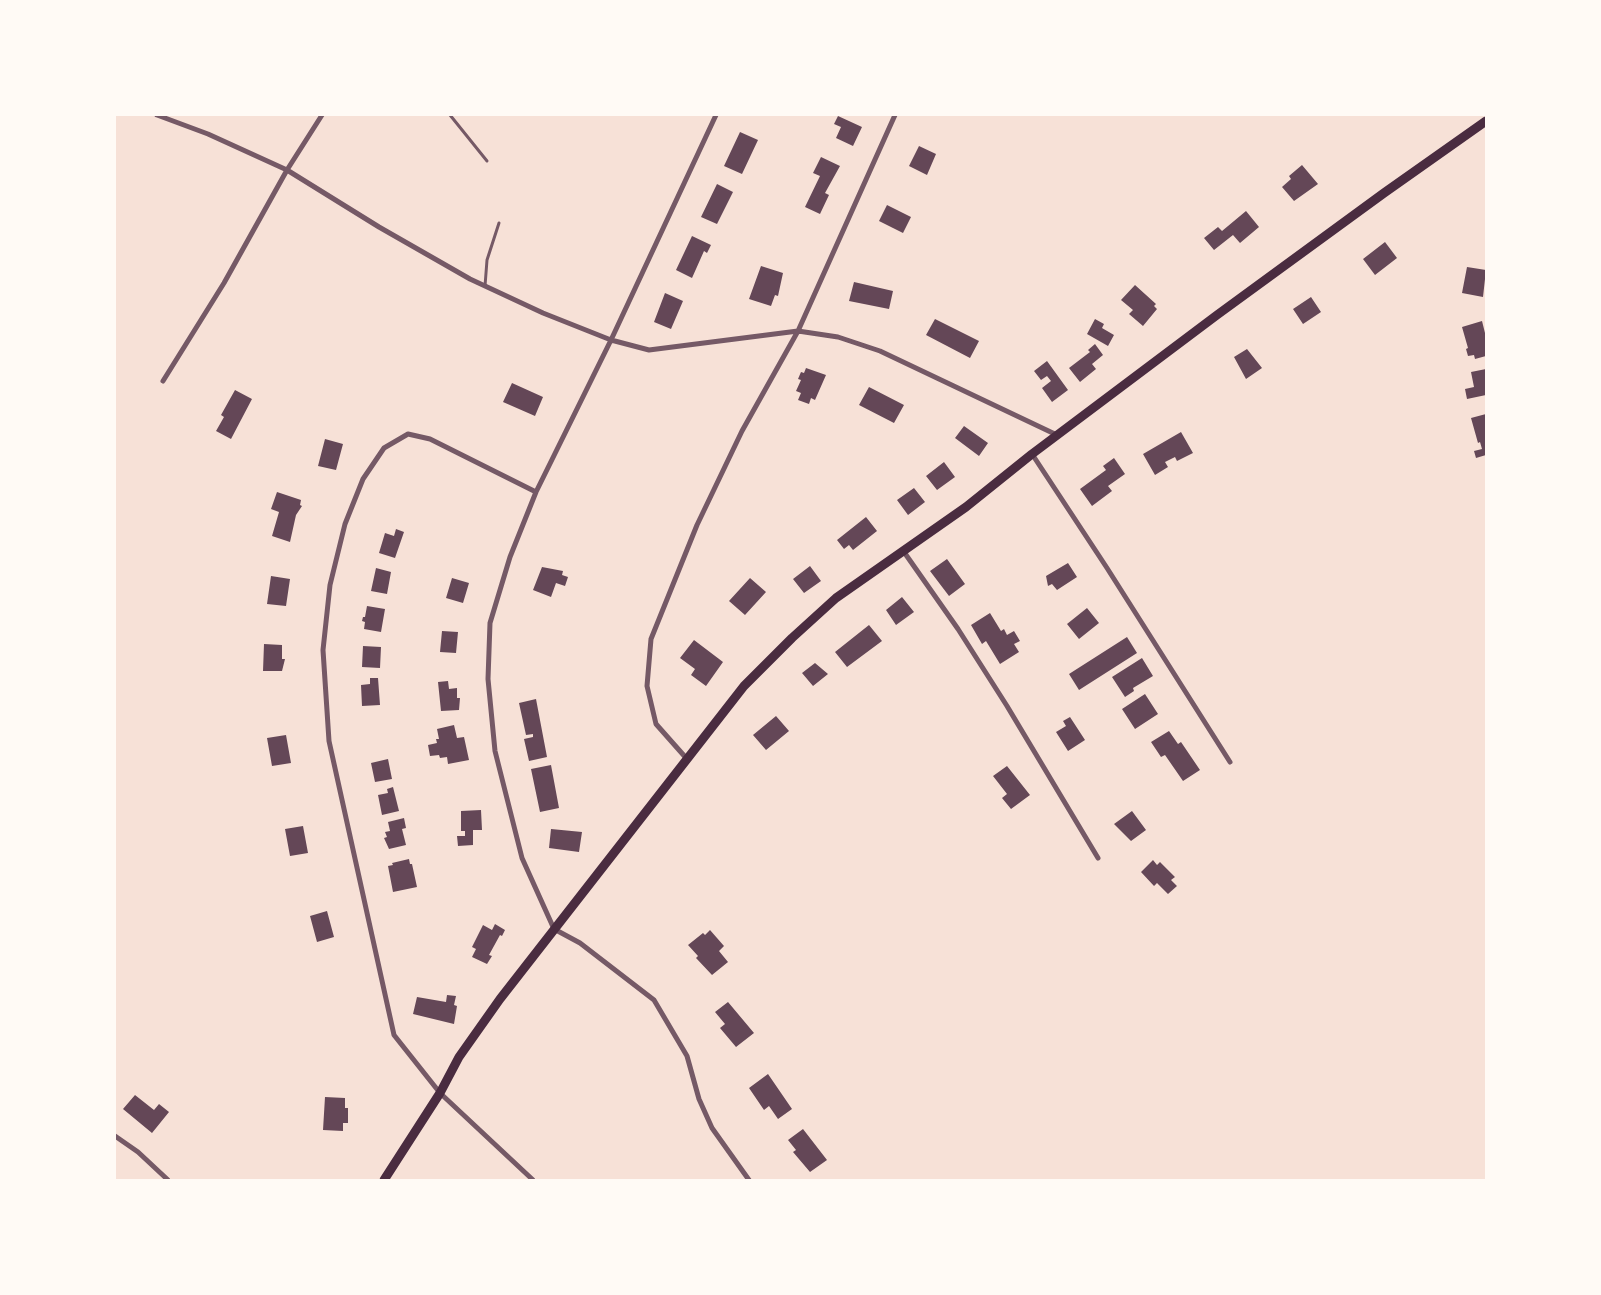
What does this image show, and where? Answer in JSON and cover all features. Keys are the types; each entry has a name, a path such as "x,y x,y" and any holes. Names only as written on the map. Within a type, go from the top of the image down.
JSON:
{"main road":[{"path":"384,1180 440,1094 464,1050 500,999 744,686 792,638 836,598 966,507 1057,435 1384,193 1486,121"}],"street":[{"path":"157,115 208,134 287,170 378,227 485,286 543,313 611,340 649,350 798,332 838,337 880,351 1057,435"},
{"path":"163,381 224,283 287,170 322,115"},
{"path":"716,115 611,340 536,492 510,557 490,623 488,680 495,751 522,858 554,929 580,943 654,1000 687,1056 699,1099 712,1128 749,1180"},
{"path":"687,759 656,724 647,686 651,639 697,525 742,431 798,332 895,115"},
{"path":"533,1180 440,1094 394,1035 329,741 323,650 330,586 345,524 367,473 384,448 408,434 430,438 536,492"},
{"path":"1032,454 1230,762"},
{"path":"904,552 963,637 1098,858"},
{"path":"115,1136 138,1152 168,1180"}],"lane":[{"path":"450,115 487,161"},
{"path":"485,286 487,260 499,223"}],"building":[{"path":"838,116 862,127 853,146 836,138 841,127 834,124"},
{"path":"740,132 758,140 742,174 724,166"},
{"path":"919,146 936,154 927,175 909,166"},
{"path":"821,157 840,166 825,193 829,195 820,214 805,207 820,176 813,173"},
{"path":"1302,165 1318,184 1294,201 1282,187 1291,179 1289,176"},
{"path":"717,184 733,192 717,224 701,217"},
{"path":"887,205 911,217 903,233 879,221"},
{"path":"1246,211 1259,227 1240,243 1233,235 1214,250 1204,238 1218,227 1222,231"},
{"path":"692,236 711,245 707,253 704,251 692,278 676,270"},
{"path":"1385,242 1397,258 1375,275 1363,259"},
{"path":"761,266 783,273 778,296 775,295 771,306 749,299"},
{"path":"1467,267 1486,270 1483,297 1462,293"},
{"path":"854,282 893,291 889,309 849,301"},
{"path":"1135,285 1156,304 1154,306 1157,309 1143,326 1129,314 1133,310 1121,300"},
{"path":"665,293 683,301 671,329 654,322"},
{"path":"1311,297 1321,312 1303,324 1293,309"},
{"path":"935,319 979,341 970,358 926,335"},
{"path":"1095,319 1104,324 1102,328 1114,335 1108,346 1087,334"},
{"path":"1482,321 1486,337 1486,356 1475,359 1474,355 1468,356 1466,349 1468,348 1462,327"},
{"path":"1095,344 1103,355 1092,364 1096,369 1080,382 1069,368 1090,352 1088,350"},
{"path":"1247,349 1262,368 1246,379 1234,357"},
{"path":"1047,361 1068,390 1052,402 1042,388 1051,381 1047,376 1041,380 1034,371"},
{"path":"806,368 826,375 815,400 811,398 809,404 798,400 801,393 796,391 801,380 798,379 801,372 804,373"},
{"path":"1486,369 1486,395 1467,399 1465,389 1474,387 1471,372"},
{"path":"512,383 543,397 535,416 503,402"},
{"path":"869,387 904,405 894,423 859,405"},
{"path":"235,390 252,399 231,439 216,431 224,417 221,415"},
{"path":"1486,414 1486,455 1476,458 1474,451 1482,449 1480,442 1478,443 1471,418"},
{"path":"964,426 988,443 979,456 955,438"},
{"path":"1181,432 1193,453 1177,461 1175,457 1165,462 1168,467 1155,475 1143,454"},
{"path":"325,439 343,444 336,470 318,466"},
{"path":"1114,458 1125,474 1108,486 1112,491 1092,506 1080,489 1106,470 1103,466"},
{"path":"944,462 955,477 937,490 926,476"},
{"path":"914,488 925,502 908,515 897,500"},
{"path":"277,492 301,500 300,505 302,506 296,515 290,542 272,536 279,512 271,509"},
{"path":"866,517 877,531 853,550 849,545 844,549 837,540"},
{"path":"396,529 404,532 395,558 379,553 385,533 394,536"},
{"path":"947,559 965,584 949,596 930,571"},
{"path":"1068,563 1077,577 1057,590 1052,584 1048,586 1046,576"},
{"path":"810,566 821,581 804,593 793,579"},
{"path":"542,567 563,571 562,575 568,577 565,586 556,583 551,597 533,590"},
{"path":"376,568 391,572 387,594 371,591"},
{"path":"271,576 290,579 286,606 267,604"},
{"path":"452,578 469,583 463,603 446,598"},
{"path":"750,578 766,592 745,615 729,601"},
{"path":"902,597 914,612 896,625 886,610"},
{"path":"367,606 385,609 381,632 364,629 365,622 362,621 363,617 365,617"},
{"path":"1087,608 1099,623 1079,639 1067,624"},
{"path":"990,613 1001,631 1004,629 1007,635 1014,631 1020,641 1014,644 1019,652 1000,664 986,641 982,644 971,625"},
{"path":"869,625 882,641 847,667 835,652"},
{"path":"442,631 458,632 456,653 440,652"},
{"path":"1127,637 1137,653 1079,690 1069,674"},
{"path":"694,640 723,662 706,686 691,675 695,669 680,658"},
{"path":"264,644 282,645 282,659 285,659 282,671 263,671"},
{"path":"363,646 381,647 380,668 362,667"},
{"path":"1142,658 1153,676 1133,688 1134,691 1125,697 1112,677"},
{"path":"815,663 828,674 813,686 802,673"},
{"path":"370,678 378,678 380,705 362,706 361,685 370,684"},
{"path":"448,681 449,689 457,688 457,698 460,698 459,710 441,711 438,682"},
{"path":"1145,694 1158,714 1135,729 1122,709"},
{"path":"536,699 547,757 529,761 524,739 533,737 533,734 526,735 519,703"},
{"path":"776,716 789,731 766,750 753,735"},
{"path":"1070,717 1085,740 1068,751 1056,732 1066,726 1063,721"},
{"path":"454,725 457,738 464,737 469,760 448,764 447,757 440,758 439,755 430,756 428,745 437,743 436,739 439,739 437,729"},
{"path":"1169,731 1178,744 1181,742 1200,770 1183,781 1165,755 1161,757 1151,742"},
{"path":"286,735 291,763 272,766 267,738"},
{"path":"388,759 392,779 375,782 371,763"},
{"path":"551,765 559,808 540,812 531,769"},
{"path":"1007,766 1030,795 1011,809 1002,798 1007,794 993,776"},
{"path":"393,787 399,811 382,815 378,795 388,793 387,789"},
{"path":"481,810 482,830 473,830 473,845 458,846 457,836 465,836 465,831 461,831 461,811"},
{"path":"1132,811 1146,830 1131,841 1114,824"},
{"path":"404,818 406,828 402,829 406,845 389,849 384,838 387,837 385,832 390,831 388,822"},
{"path":"303,826 308,853 290,856 285,829"},
{"path":"551,829 582,832 579,852 549,848"},
{"path":"409,859 410,864 412,864 417,887 393,892 388,866 393,865 392,863"},
{"path":"1153,860 1157,865 1160,862 1175,877 1171,880 1177,886 1168,894 1157,883 1154,886 1141,872"},
{"path":"327,911 334,937 317,942 310,916"},
{"path":"495,924 505,930 502,936 500,935 489,955 492,956 487,964 472,957 476,949 472,947 483,925 492,930"},
{"path":"710,930 724,946 719,951 728,962 712,975 696,958 698,956 688,945"},
{"path":"447,995 456,996 454,1005 457,1006 454,1024 413,1014 417,997 446,1002"},
{"path":"728,1002 754,1033 736,1047 720,1028 725,1024 715,1012"},
{"path":"768,1074 792,1109 778,1119 769,1106 764,1110 749,1088"},
{"path":"135,1095 154,1110 159,1104 169,1112 152,1133 123,1109"},
{"path":"325,1097 345,1098 345,1108 348,1108 348,1123 343,1123 343,1131 323,1130"},
{"path":"803,1129 827,1160 810,1172 793,1152 796,1150 788,1140"}]}
